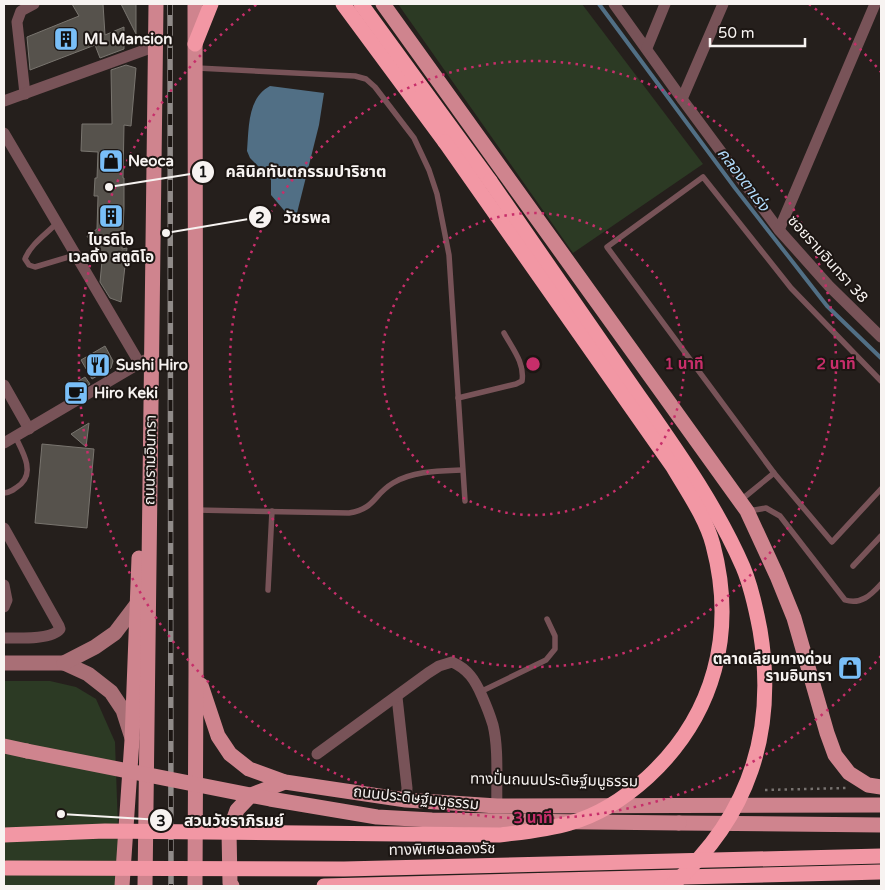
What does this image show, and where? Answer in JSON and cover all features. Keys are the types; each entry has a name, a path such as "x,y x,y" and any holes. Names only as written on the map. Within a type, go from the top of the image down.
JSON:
{"highway":[{"path":"195,44 212,4"},
{"path":"4,834 105,831 491,835 535,831 572,823 605,808 638,786 664,762 683,739 698,715 717,661 721,637 722,594 713,543 697,508 673,467 446,142 343,4"},
{"path":"361,4 490,181 673,445 711,504 744,568 756,610 766,680 763,727 749,778 737,806 688,871 671,886"},
{"name":"ทางพิเศษฉลองรัช","path":"4,868 344,869 881,856"},
{"path":"324,886 881,872"}],"main road":[{"name":"ถนนรามอินทรา","path":"145,886 156,4"},
{"path":"195,4 195,886"},
{"path":"383,4 743,506 777,576 794,618 827,733 835,754 849,773 868,785 881,787"},
{"path":"122,886 132,740 140,537 150,456"},
{"path":"64,663 96,647 115,633 137,604"},
{"path":"4,663 64,663 88,674 111,692 123,710 132,740"},
{"name":"ถนนประดิษฐ์มนูธรรม","path":"196,670 218,736 230,754 249,769 285,782 406,800 497,806 881,805"},
{"path":"4,746 288,802 377,817 432,820 881,825"},
{"path":"232,886 230,883 229,832 236,810 251,794 285,782"}],"street":[{"path":"25,94 17,22 21,11 34,4"},
{"name":"ซอยรามอินทรา 38","path":"614,4 779,230 829,286 881,337"},
{"path":"647,48 665,4"},
{"path":"682,99 723,4"},
{"path":"779,230 875,4"},
{"path":"4,101 156,46"},
{"path":"4,133 140,364"},
{"path":"4,443 140,364 152,355"},
{"path":"4,385 29,429"},
{"path":"4,528 60,626 60,629 55,634 39,637 4,638"},
{"path":"4,585 7,600 4,607"},
{"path":"317,754 439,666 452,662 463,666 475,682 493,727 497,806"},
{"path":"397,697 407,788 406,800"}],"lane":[{"path":"195,68 355,76 366,79 376,87 414,138 429,170 437,194 449,255 465,502"},
{"path":"881,381 791,288 702,177 607,247 774,473 832,542 881,489"},
{"path":"57,223 33,246 25,259 29,265 35,267 75,254"},
{"path":"458,398 516,384 522,380 523,371 520,361 504,333"},
{"path":"4,493 14,490 26,479 28,467 15,436"},
{"path":"196,510 360,512 370,506 380,492 394,482 432,471 462,470"},
{"path":"743,506 774,473"},
{"path":"743,506 766,508 780,516 845,600 851,602 866,598 881,584"},
{"path":"268,590 272,511"},
{"path":"853,566 881,536"},
{"path":"480,692 546,660 556,648 555,636 547,620"}],"path":[{"path":"756,791 851,788"}],"green space":[{"path":"398,4 582,4 703,164 573,253"},
{"path":"4,681 50,681 76,687 96,699 115,742 120,886 4,886"}],"water":[{"path":"270,86 324,93 319,125 297,213 288,215 271,195 271,180 250,158 247,151 249,124 253,106 262,91"}],"building":[{"name":"ML Mansion","path":"72,4 103,4 105,35 124,27 124,49 100,58 95,45 30,70 27,37 79,16"},
{"path":"121,4 136,4 136,34"},
{"path":"126,65 136,68 131,126 124,125 122,249 127,248 121,302 110,298 100,282 102,261 87,236 97,229 98,196 94,196 98,152 81,151 82,124 112,124 111,70"},
{"name":"Sushi Hiro","path":"105,346 113,361 111,368 92,379 81,360"},
{"name":"Hiro Keki","path":"85,377 90,384 71,395 67,388"},
{"path":"89,423 86,447 71,434"},
{"path":"42,444 94,449 87,528 35,523"}],"waterway":[{"name":"คลองตาเร่ง","path":"599,4 735,188 827,306 881,358"}],"railway":[{"path":"170,4 171,886"}],"place":[{"name":"ML Mansion","path":"66,39"},
{"name":"Neoca","path":"111,161"},
{"name":"คลินิคทันตกรรมปาริชาต","path":"109,187"},
{"name":"ไบรดิโอ เวลดิ้ง สตูดิโอ","path":"111,216"},
{"name":"วัชรพล","path":"166,233"},
{"name":"Sushi Hiro","path":"98,365"},
{"name":"Hiro Keki","path":"76,393"},
{"name":"ตลาดเลียบทางด่วน รามอินทรา","path":"850,668"},
{"name":"สวนวัชราภิรมย์","path":"61,814"}]}
